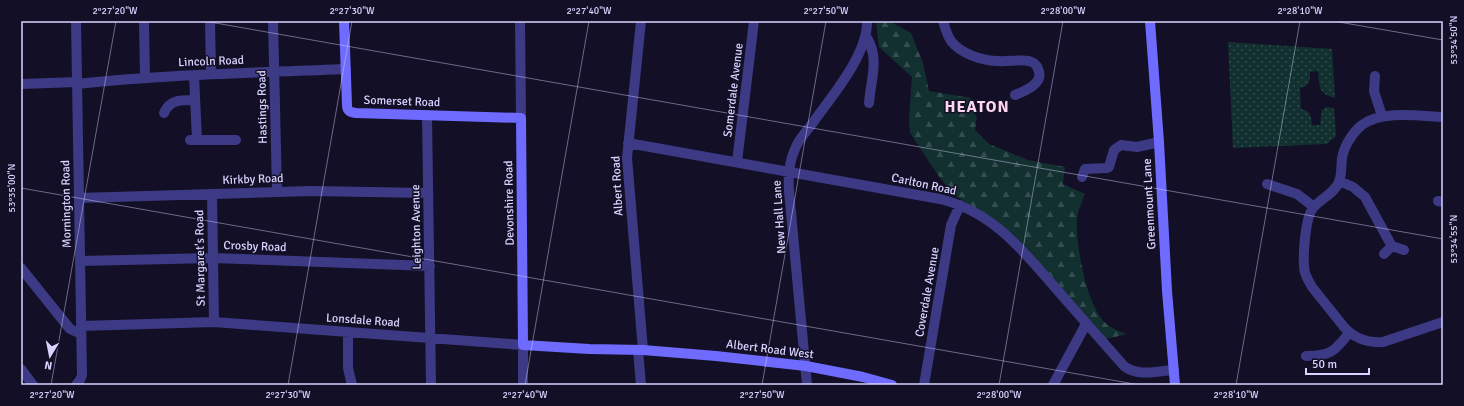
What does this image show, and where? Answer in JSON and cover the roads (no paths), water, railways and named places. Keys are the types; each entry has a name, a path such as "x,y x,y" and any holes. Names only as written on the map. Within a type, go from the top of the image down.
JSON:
{"street":[{"name":"Mornington Road","path":"76,21 82,375 76,385"},
{"path":"144,21 145,78"},
{"path":"210,21 211,74"},
{"name":"Hastings Road","path":"273,21 277,192"},
{"name":"Somerset Road","path":"344,21 347,108 350,112 521,118"},
{"name":"Devonshire Road","path":"520,21 523,385"},
{"name":"Albert Road","path":"641,21 628,143 627,167 640,350 641,385"},
{"name":"Somerdale Avenue","path":"737,162 754,21"},
{"name":"New Hall Lane","path":"807,385 788,192 789,173 795,148 860,52 866,36 867,21"},
{"path":"943,21 949,45 985,60 997,62 1026,61 1034,64 1040,71 1039,79 1027,95 1015,96"},
{"name":"Greenmount Lane","path":"1150,21 1159,142 1167,291 1175,385"},
{"path":"866,36 874,52 869,103"},
{"name":"Lincoln Road","path":"21,84 77,83 211,74 346,69"},
{"path":"194,75 195,100 193,140 236,140"},
{"path":"1375,76 1371,91 1382,116"},
{"path":"164,113 169,105 178,100 195,100"},
{"name":"Leighton Avenue","path":"427,115 431,385"},
{"path":"1443,117 1382,116 1362,125 1346,144 1342,157 1340,181 1329,195 1314,206 1308,218 1304,265 1304,283 1349,333 1366,341 1384,342 1443,322"},
{"path":"1082,177 1085,169 1108,168 1114,150 1121,145 1137,147 1159,142"},
{"name":"Carlton Road","path":"628,143 940,199 960,205 983,217 1010,237 1127,369 1141,373 1174,370"},
{"path":"1340,181 1353,187 1365,197 1392,246 1404,250"},
{"path":"1267,184 1277,192 1297,194 1314,206"},
{"name":"Kirkby Road","path":"79,198 310,190 428,193"},
{"name":"St Margaret's Road","path":"212,194 214,322"},
{"name":"Coverdale Avenue","path":"924,385 951,225 960,205"},
{"path":"1384,254 1392,246"},
{"name":"Crosby Road","path":"80,261 213,258 430,266"},
{"path":"21,268 70,329 81,330"},
{"name":"Lonsdale Road","path":"81,330 214,322 589,350 640,350"},
{"path":"1053,385 1086,324"},
{"path":"348,332 348,368 352,385"},
{"path":"1306,356 1319,360 1333,351 1349,333"},
{"name":"Albert Road West","path":"640,350 716,356 806,366 863,377 892,385"},
{"path":"21,369 33,385"}],"district":[{"name":"HEATON","path":"977,106"}]}
